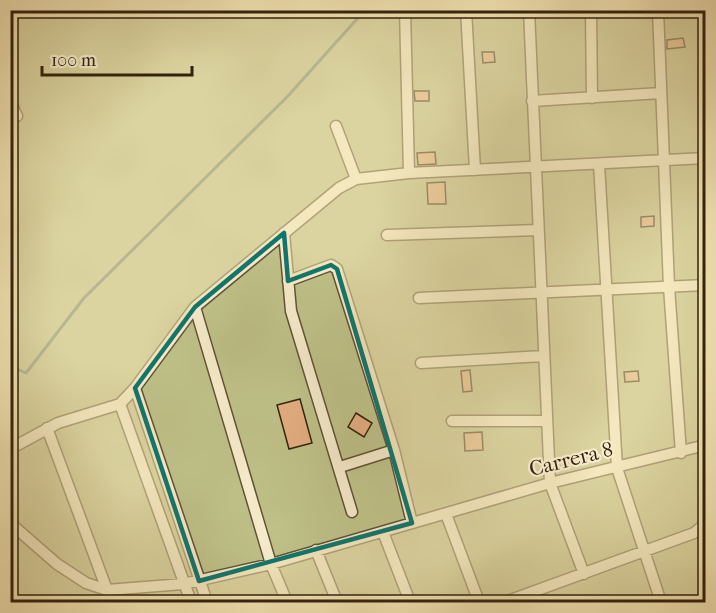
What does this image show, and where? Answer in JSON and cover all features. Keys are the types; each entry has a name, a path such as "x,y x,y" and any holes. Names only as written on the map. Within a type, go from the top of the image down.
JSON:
{"street":[{"path":"405,10 409,173"},
{"path":"466,10 475,170"},
{"path":"529,10 550,483 584,574"},
{"path":"591,10 592,98"},
{"path":"658,10 669,287 681,453"},
{"path":"532,101 661,93"},
{"path":"10,101 17,116"},
{"path":"336,126 356,179"},
{"path":"10,449 47,428 120,404 135,388 195,308 339,188 356,179 409,173 705,158"},
{"path":"599,164 617,468 643,553 662,603"},
{"path":"387,235 538,230"},
{"path":"284,233 291,311 352,512"},
{"path":"288,280 330,265 338,268 394,450 412,523"},
{"path":"419,298 705,285"},
{"path":"195,308 271,564 287,603"},
{"path":"421,363 544,356"},
{"path":"135,388 207,603"},
{"path":"120,404 191,603"},
{"path":"452,421 547,421"},
{"path":"47,428 107,590"},
{"name":"Carrera 8","path":"107,590 183,584 271,564 550,483 681,453 705,445"},
{"path":"340,467 394,450"},
{"path":"446,514 479,603"},
{"path":"10,523 57,564 86,583 107,590"},
{"path":"505,603 694,533 705,523"},
{"path":"383,532 410,603"},
{"path":"316,550 337,603"}],"highlighted area":[{"path":"284,233 288,281 331,265 337,269 412,523 199,581 135,388 195,307"}],"green space":[{"path":"10,11 705,11 705,602 11,602"}],"building":[{"path":"683,38 685,47 667,49 667,40"},
{"path":"482,52 494,52 495,62 483,63"},
{"path":"414,91 429,91 429,101 415,101"},
{"path":"435,152 436,164 418,165 417,153"},
{"path":"445,182 446,204 428,204 427,183"},
{"path":"654,216 654,226 641,227 641,217"},
{"path":"470,370 472,391 463,392 461,371"},
{"path":"638,371 639,381 625,382 624,372"},
{"path":"300,399 312,443 289,449 277,405"},
{"path":"356,413 372,423 364,437 348,427"},
{"path":"482,432 483,450 465,451 464,433"}],"waterway":[{"path":"10,366 26,373 84,298 287,97 365,10"}]}
